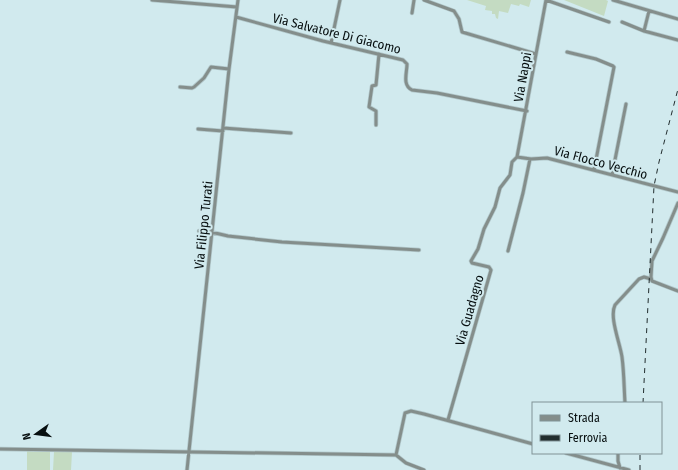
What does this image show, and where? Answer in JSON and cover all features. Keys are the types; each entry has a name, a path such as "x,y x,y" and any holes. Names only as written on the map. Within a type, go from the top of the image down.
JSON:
{"street":[{"path":"152,0 237,7"},
{"name":"Via Filippo Turati","path":"187,470 229,69 238,0"},
{"path":"331,43 340,0"},
{"path":"412,13 414,0"},
{"path":"424,0 454,11 459,19 462,32 536,54"},
{"path":"546,0 609,22"},
{"name":"Via Nappi","path":"518,157 546,0"},
{"path":"613,0 678,20"},
{"path":"644,31 650,11"},
{"name":"Via Salvatore Di Giacomo","path":"236,17 331,43 403,60 407,62 406,84 412,90 437,93 526,111"},
{"path":"622,22 644,31 678,40"},
{"path":"567,52 596,59 614,67 594,170"},
{"path":"376,125 376,111 369,107 372,86 376,85 379,54"},
{"path":"180,87 194,87 204,78 211,67 229,69"},
{"path":"612,175 626,104"},
{"path":"198,129 291,133"},
{"name":"Via Flocco Vecchio","path":"518,157 530,159 547,158 678,192"},
{"name":"Via Guadagno","path":"448,420 491,270 489,267 472,263 471,261 478,249 484,229 495,207 500,188 510,175 512,162 518,157"},
{"path":"508,251 523,194 530,159"},
{"path":"651,279 652,261 678,203"},
{"path":"199,231 282,242 419,250"},
{"path":"625,402 622,357 613,317 613,309 639,279 644,277 678,291"},
{"path":"396,455 405,413 411,412 448,420 532,444"},
{"path":"0,448 396,455 406,463 424,470"},
{"path":"570,454 629,470"},
{"path":"618,454 620,468"}],"green space":[{"path":"467,0 531,0 529,7 520,4 519,6 511,4 508,13 499,11 498,19 496,18 495,14 492,14 492,11 485,10 486,6"},
{"path":"564,0 606,0 608,1 604,16"},
{"path":"27,451 50,452 50,470 27,470"},
{"path":"54,452 72,452 71,470 53,470"}],"railway":[{"path":"643,402 654,186 678,89"},
{"path":"640,454 640,470"}]}
